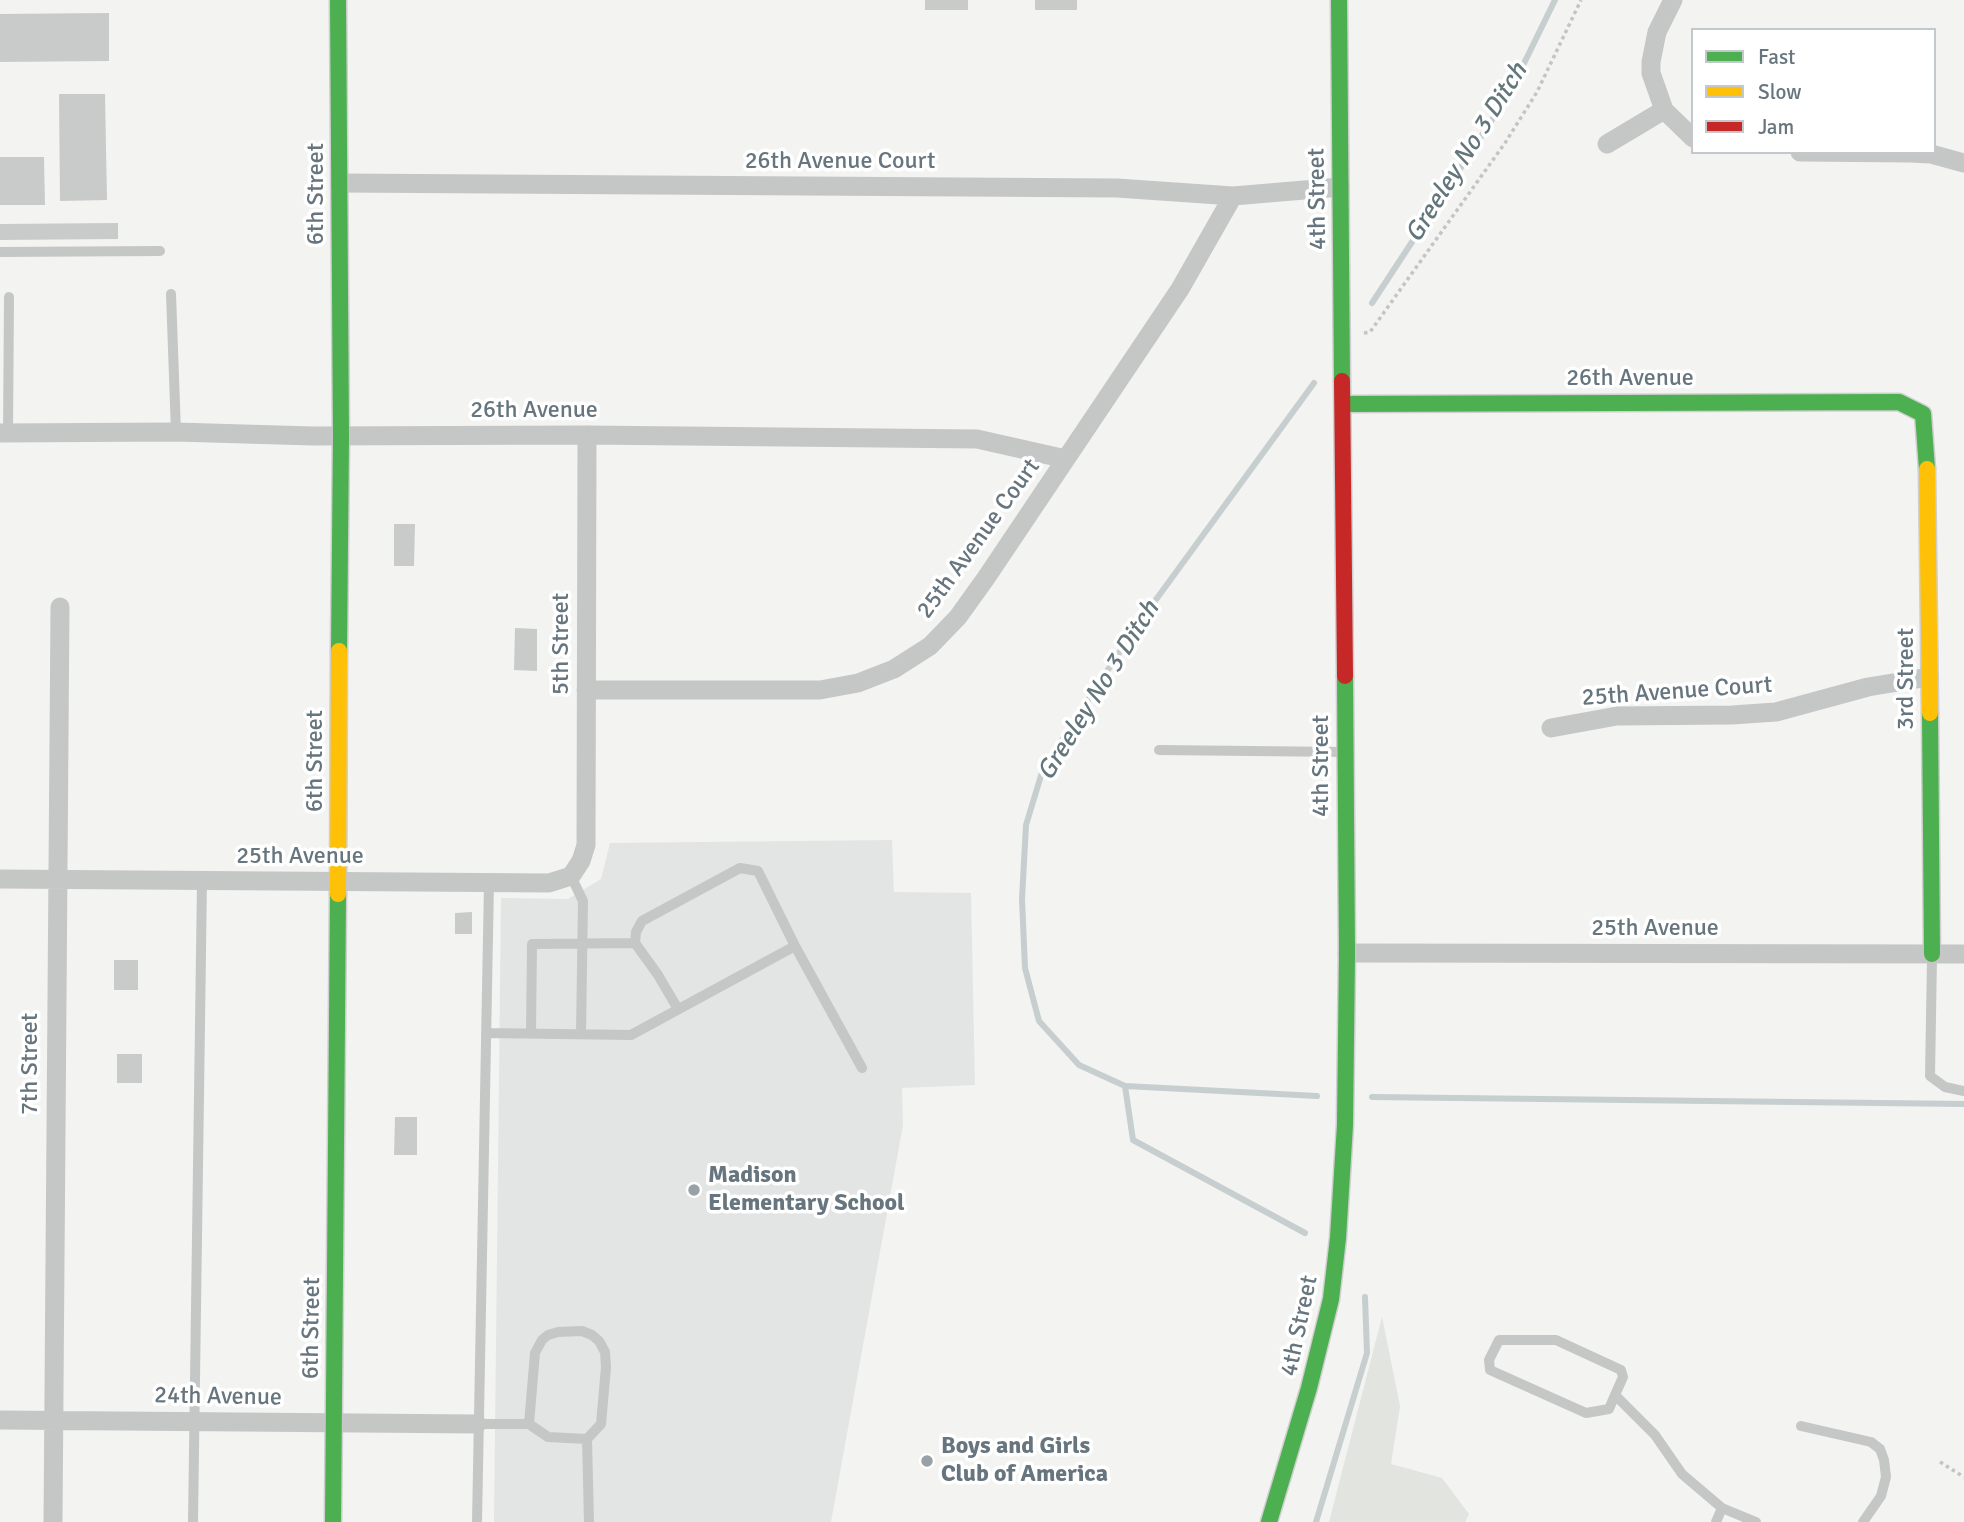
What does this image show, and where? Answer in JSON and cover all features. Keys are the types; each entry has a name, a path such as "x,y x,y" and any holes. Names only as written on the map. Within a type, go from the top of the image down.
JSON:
{"street":[{"name":"6th Street","path":"333,1522 341,436 338,0"},
{"name":"4th Street","path":"1269,1522 1306,1401 1331,1299 1345,1125 1347,953 1339,0"},
{"path":"1673,0 1657,32 1651,73 1664,110 1691,136"},
{"path":"1608,144 1664,110"},
{"path":"1931,154 1964,163"},
{"name":"26th Avenue Court","path":"340,183 1117,188 1233,196 1340,187"},
{"name":"25th Avenue Court","path":"586,690 820,690 858,683 894,669 930,646 958,617 1066,459 1180,289 1233,196"},
{"name":"26th Avenue","path":"1343,404 1899,402 1915,410"},
{"name":"3rd Street","path":"1915,410 1923,414 1926,446 1933,954"},
{"name":"26th Avenue","path":"4,433 977,439 1066,459"},
{"name":"5th Street","path":"571,876 581,862 586,845 587,435"},
{"name":"7th Street","path":"53,1522 60,607"},
{"name":"25th Avenue Court","path":"1551,728 1617,716 1776,712 1868,687 1929,677"},
{"name":"25th Avenue","path":"0,879 549,883 571,876"},
{"name":"25th Avenue","path":"1347,953 1964,954"},
{"name":"24th Avenue","path":"0,1420 477,1424"}],"lane":[{"path":"0,252 160,251"},
{"path":"171,294 176,432"},
{"path":"4,433 9,297"},
{"path":"1159,750 1344,752"},
{"path":"678,1010 635,943 636,932 642,921 740,868 758,871 795,946 862,1068"},
{"path":"571,876 583,901 581,1034"},
{"path":"193,1522 202,881"},
{"path":"477,1522 489,883"},
{"path":"531,1034 532,944 635,943"},
{"path":"486,1033 631,1035 795,946"},
{"path":"1933,954 1930,1076 1945,1087 1964,1091"},
{"path":"529,1424 535,1353 542,1340 558,1332 582,1331 592,1335 605,1352 606,1367 601,1424 587,1439 589,1522"},
{"path":"1499,1340 1556,1340 1621,1370 1623,1377 1615,1395 1609,1409 1586,1413 1490,1370 1489,1360 1499,1340"},
{"path":"1615,1395 1655,1435 1682,1474 1722,1508 1756,1522"},
{"path":"477,1424 529,1424 548,1437 587,1439"},
{"path":"1801,1426 1871,1442 1880,1449 1886,1477 1881,1496 1863,1522"},
{"path":"1716,1522 1722,1508"}],"path":[{"path":"1370,332 1505,143 1537,92 1581,0"},
{"path":"1940,1462 1964,1477"}],"shaded area":[{"name":"Madison Elementary School","path":"892,840 894,892 971,893 975,1085 902,1088 903,1125 831,1522 494,1522 501,898 568,899 601,879 610,843"},
{"path":"1382,1317 1400,1406 1391,1464 1442,1478 1469,1514 1465,1522 1329,1522"}],"building":[{"path":"925,0 968,0 968,10 925,10"},
{"path":"1035,0 1077,0 1077,10 1035,10"},
{"path":"109,13 109,61 0,62 0,14"},
{"path":"59,94 105,94 107,200 60,201"},
{"path":"0,157 44,157 45,205 0,205"},
{"path":"118,223 118,239 0,240 0,224"},
{"path":"394,524 415,524 414,566 394,566"},
{"path":"515,628 537,629 537,671 514,670"},
{"path":"472,912 472,934 455,934 455,913"},
{"path":"114,960 138,960 138,990 114,990"},
{"path":"117,1054 142,1054 142,1083 117,1083"},
{"path":"395,1117 417,1117 417,1155 394,1155"}],"waterway":[{"name":"Greeley No 3 Ditch","path":"1372,303 1509,94 1555,0"},
{"name":"Greeley No 3 Ditch","path":"1305,1233 1133,1140 1125,1086 1079,1065 1039,1021 1025,968 1022,899 1026,825 1043,769 1136,627 1314,383"},
{"path":"1125,1086 1317,1096"},
{"path":"1372,1097 1964,1104"},
{"name":"Greeley No 3 Ditch","path":"1316,1522 1367,1353 1365,1297"}],"traffic: fast":[{"path":"338,0 341,436 339,651"},
{"path":"1339,0 1342,381"},
{"path":"1343,404 1899,402 1923,414 1927,469"},
{"path":"1269,1522 1309,1388 1331,1299 1338,1238 1345,1125 1345,676"},
{"path":"1930,713 1932,954"},
{"path":"333,1522 338,894"}],"traffic: slow":[{"path":"1927,469 1930,713"},
{"path":"338,894 339,651"}],"traffic: jam":[{"path":"1342,381 1345,676"}],"place":[{"name":"Madison Elementary School","path":"694,1190"},
{"name":"Boys and Girls Club of America","path":"927,1461"}]}
